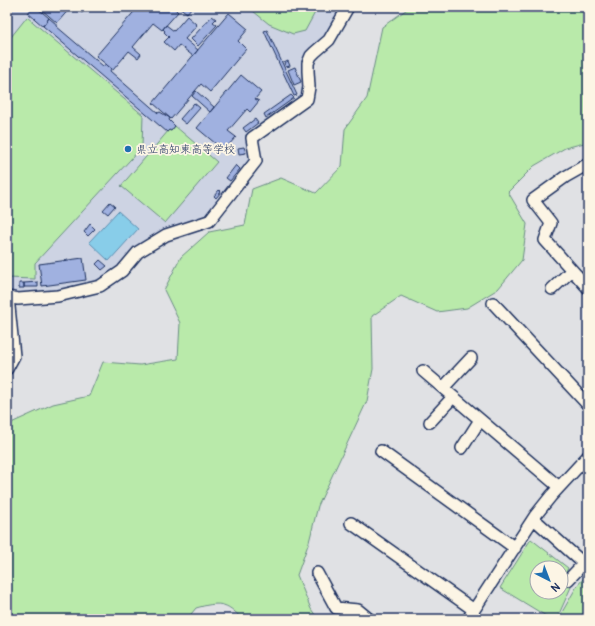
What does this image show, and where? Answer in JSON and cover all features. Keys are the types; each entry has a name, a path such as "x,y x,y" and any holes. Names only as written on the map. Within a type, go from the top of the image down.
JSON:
{"street":[{"path":"7,369 14,356 8,297 18,299 58,296 100,286 122,271 138,252 166,235 209,221 256,161 252,138 307,99 309,87 308,63 311,56 328,40 348,7"},
{"path":"588,164 565,177 533,200 551,223 545,240 588,288"},
{"path":"552,289 572,270"},
{"path":"493,303 588,405"},
{"path":"442,388 471,358"},
{"path":"423,371 558,487"},
{"path":"430,422 453,397"},
{"path":"462,448 480,420"},
{"path":"381,451 515,548"},
{"path":"351,523 471,614 534,519 558,487 588,456"},
{"path":"534,519 586,561 569,579"},
{"path":"317,573 336,608 358,610 369,619"}],"shaded area":[{"name":"県立高知東高等学校","path":"7,7 342,7 326,36 308,52 305,93 299,100 247,137 251,160 207,218 163,230 134,249 119,267 98,282 68,290 20,294 7,291"}],"green space":[{"path":"248,7 318,7 305,31 293,34 269,24"},
{"path":"410,7 588,7 588,142 565,148 534,166 508,192 527,224 522,260 498,289 467,308 437,312 401,296 372,316 373,369 367,401 318,506 309,542 297,575 311,609 318,619 242,619 226,606 216,604 196,608 187,619 7,619 7,428 9,424 53,404 89,396 103,362 140,365 178,359 180,323 164,290 181,257 209,232 245,225 252,189 281,178 316,193 342,166 345,129 367,98 382,27"},
{"path":"27,17 143,115 142,147 35,263 35,279 7,278 7,42"},
{"path":"175,126 217,162 165,223 121,186 169,130 171,131"},
{"path":"531,539 558,560 529,560 529,600 565,600 559,614 559,619 551,619 500,588"},
{"path":"588,573 588,619 562,619 561,614 577,586"}],"water":[{"path":"118,211 138,229 109,261 89,242"}],"building":[{"path":"33,7 36,7 49,18 43,26 28,13"},
{"path":"42,7 71,7 57,23 41,9"},
{"path":"75,7 88,7 82,13"},
{"path":"138,7 173,7 178,12 162,30 153,23 133,47 141,54 138,58 129,51 113,70 96,56"},
{"path":"179,7 192,7 187,13"},
{"path":"229,13 248,29 238,41 246,49 210,92 201,84 171,119 153,103"},
{"path":"187,16 197,25 185,39 198,50 193,56 179,45 174,51 164,42 169,37 163,29 166,25 174,31"},
{"path":"212,16 216,19 213,22 217,25 198,46 191,39"},
{"path":"49,18 56,24 56,26 103,66 106,64 111,69 110,71 158,113 160,112 170,118 169,120 175,126 171,131 169,130 167,132 43,26"},
{"path":"267,30 297,95 294,96 264,31"},
{"path":"288,61 290,66 286,67 284,63"},
{"path":"295,67 301,82 294,85 288,70"},
{"path":"241,75 261,92 255,99 259,101 250,112 247,109 228,131 236,137 225,149 217,143 216,144 197,128"},
{"path":"196,91 214,107 210,112 192,96"},
{"path":"291,95 294,98 266,118 264,114"},
{"path":"194,103 200,108 186,124 180,119"},
{"path":"255,119 258,123 246,132 243,128"},
{"path":"244,147 246,153 239,154 238,148"},
{"path":"236,165 240,169 230,181 226,178"},
{"path":"219,190 221,192 216,198 214,196"},
{"path":"110,202 115,206 108,214 103,210"},
{"path":"90,224 95,229 88,236 84,232"},
{"path":"83,258 86,280 42,286 39,264"},
{"path":"100,260 107,266 102,270 96,264"},
{"path":"38,282 38,287 24,287 24,283"},
{"path":"19,283 24,283 24,288 19,288"}],"place":[{"name":"県立高知東高等学校","path":"128,149"}]}
